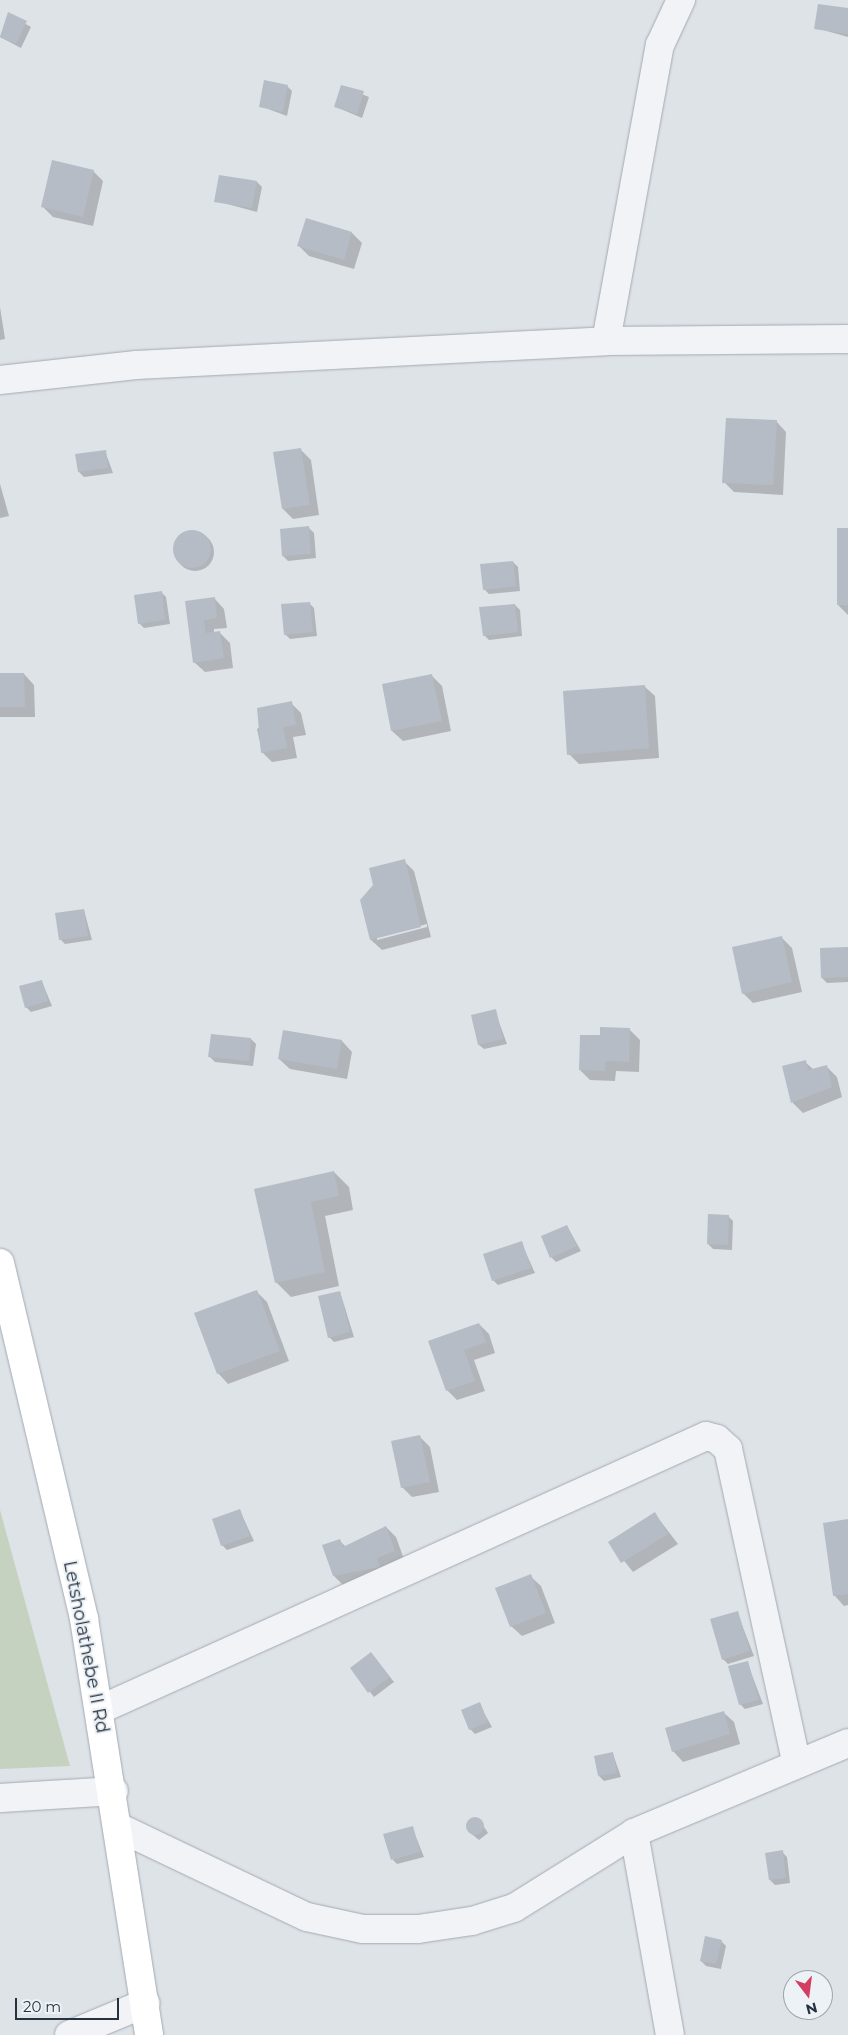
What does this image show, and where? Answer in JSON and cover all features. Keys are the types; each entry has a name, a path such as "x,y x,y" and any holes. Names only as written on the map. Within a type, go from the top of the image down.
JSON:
{"street":[{"path":"606,341 660,45 681,0"},
{"path":"0,380 136,365 606,341 843,335"},
{"name":"Letsholathebe II Rd","path":"0,1263 84,1619 120,1828 149,2035"},
{"path":"99,1710 706,1436 718,1439 728,1449 796,1761"},
{"path":"120,1828 307,1917 364,1929 418,1929 472,1921 514,1908 634,1833 796,1761 848,1742"},
{"path":"0,1798 114,1791"},
{"path":"634,1833 670,2035"},
{"path":"69,2035 146,2003"}],"green space":[{"path":"0,1510 70,1766 0,1769"}],"building":[{"path":"818,4 848,8 848,34 814,29"},
{"path":"8,12 27,21 16,44 0,37"},
{"path":"264,80 288,85 283,112 259,107"},
{"path":"341,85 364,91 357,114 334,107"},
{"path":"52,160 94,170 83,217 41,207"},
{"path":"219,175 257,181 252,208 214,202"},
{"path":"306,218 352,232 344,260 297,246"},
{"path":"726,418 777,420 773,485 722,483"},
{"path":"301,448 310,505 282,509 273,452"},
{"path":"106,450 108,468 78,472 75,454"},
{"path":"309,526 311,554 282,556 280,529"},
{"path":"837,528 848,528 848,605 837,605"},
{"path":"192,530 205,536 211,549 205,562 192,568 179,562 173,549 179,536"},
{"path":"513,561 516,586 483,590 480,564"},
{"path":"162,591 165,620 138,624 134,595"},
{"path":"215,597 217,618 204,620 206,633 220,631 224,658 193,663 185,601"},
{"path":"310,602 313,632 284,635 281,604"},
{"path":"515,604 518,632 483,636 479,607"},
{"path":"0,673 24,673 25,707 0,707"},
{"path":"432,674 442,721 391,731 382,684"},
{"path":"645,685 649,748 567,755 563,691"},
{"path":"292,701 296,725 283,727 287,748 261,753 257,708"},
{"path":"405,859 421,927 370,940 360,900 373,885 369,868"},
{"path":"84,909 88,936 59,940 55,913"},
{"path":"782,936 792,982 742,994 732,947"},
{"path":"848,947 848,977 821,978 820,948"},
{"path":"42,980 48,1001 25,1008 19,986"},
{"path":"496,1009 503,1039 478,1045 471,1015"},
{"path":"600,1027 630,1028 629,1062 606,1061 605,1071 579,1070 580,1035 600,1035"},
{"path":"283,1030 342,1040 337,1069 278,1059"},
{"path":"211,1034 251,1038 249,1061 208,1057"},
{"path":"806,1060 808,1070 827,1065 832,1087 791,1103 782,1066"},
{"path":"334,1171 339,1196 311,1202 325,1272 275,1283 254,1189"},
{"path":"708,1214 729,1215 728,1245 707,1244"},
{"path":"567,1225 577,1246 550,1258 541,1236"},
{"path":"522,1241 531,1268 492,1281 483,1254"},
{"path":"257,1290 280,1351 217,1374 194,1313"},
{"path":"340,1291 350,1332 328,1338 318,1296"},
{"path":"479,1323 486,1342 464,1350 475,1381 446,1391 428,1341"},
{"path":"420,1435 430,1482 401,1488 391,1441"},
{"path":"240,1509 250,1536 221,1546 212,1519"},
{"path":"655,1512 668,1534 621,1563 608,1542"},
{"path":"848,1519 848,1594 833,1596 823,1523"},
{"path":"386,1526 395,1551 377,1558 380,1567 333,1576 322,1545 340,1539 343,1547"},
{"path":"531,1574 546,1613 510,1627 495,1588"},
{"path":"738,1611 750,1651 722,1660 710,1619"},
{"path":"371,1652 390,1677 368,1693 350,1668"},
{"path":"748,1661 759,1700 739,1705 728,1666"},
{"path":"480,1702 488,1722 469,1730 461,1710"},
{"path":"724,1711 730,1734 672,1752 665,1728"},
{"path":"613,1752 617,1773 598,1776 594,1756"},
{"path":"471,1817 479,1817 484,1822 482,1833 471,1835 466,1830 466,1822"},
{"path":"413,1826 420,1852 391,1860 383,1834"},
{"path":"783,1850 786,1878 769,1880 765,1853"},
{"path":"705,1936 722,1940 716,1964 700,1961"}]}
